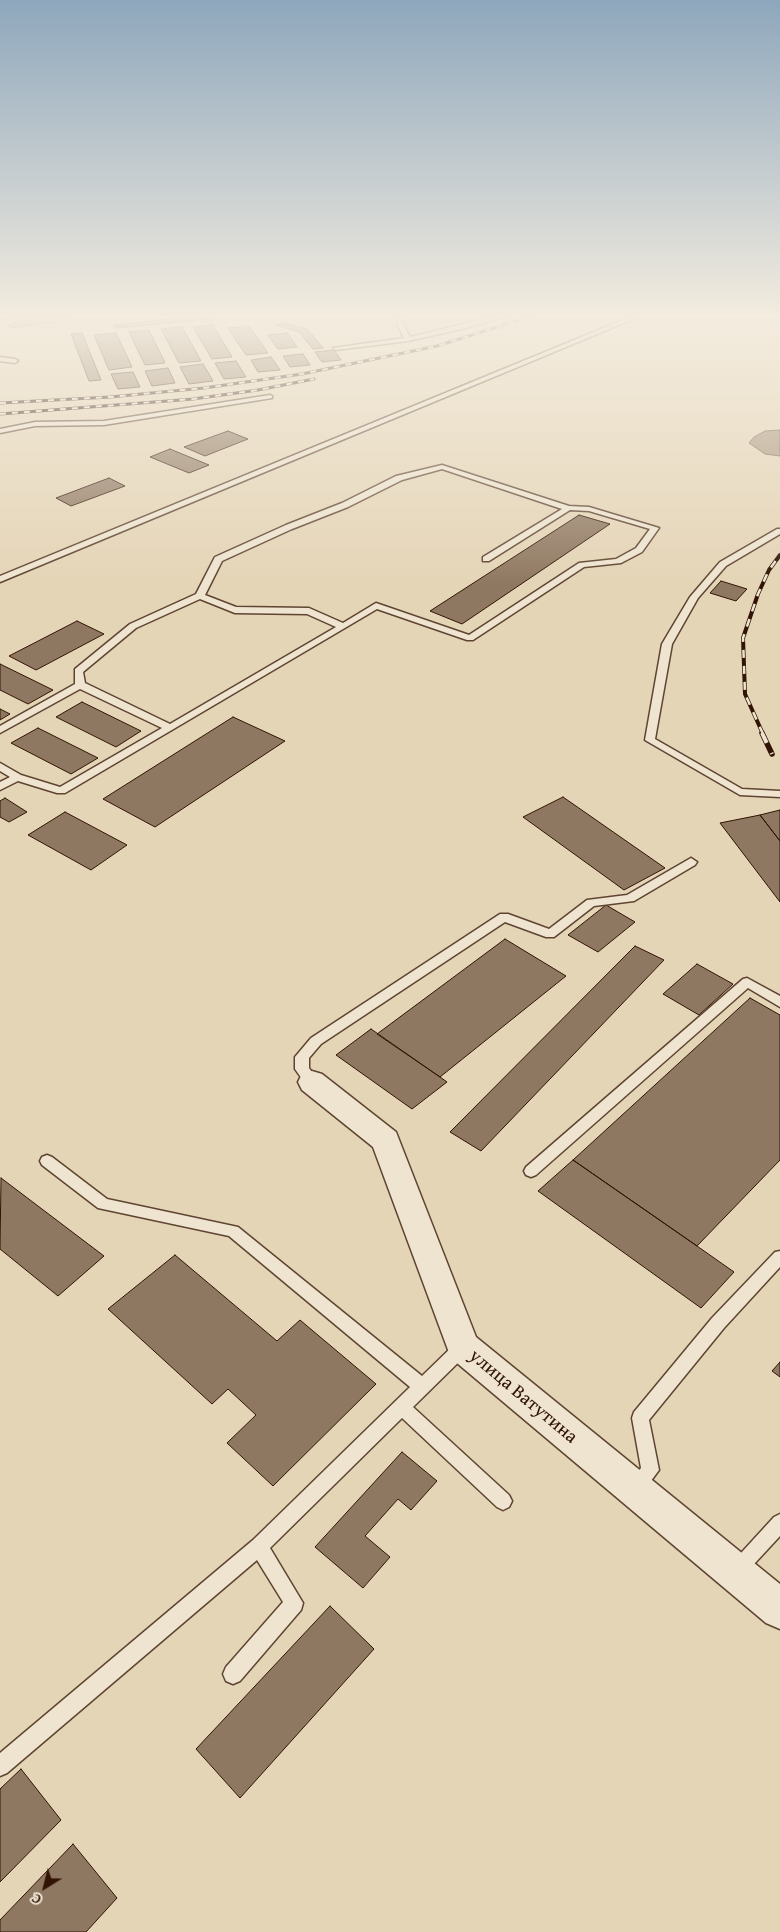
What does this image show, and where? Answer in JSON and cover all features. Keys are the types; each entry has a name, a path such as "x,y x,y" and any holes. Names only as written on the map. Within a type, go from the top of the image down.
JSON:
{"street":[{"name":"улица Ватутина","path":"312,1082 385,1140 463,1347 780,1609"}],"lane":[{"path":"0,431 35,424 104,423 218,405"},
{"path":"0,579 421,405"},
{"path":"0,766 17,777 61,791 376,606 470,638 582,565 618,561 639,550 655,528 589,509 568,508 442,467 399,478 345,505 288,527 218,559 200,596 133,626 78,671 80,685"},
{"path":"486,559 568,508"},
{"path":"780,531 723,564 694,597 667,644 650,740 740,792 780,794"},
{"path":"200,596 235,610 309,611 343,627"},
{"path":"80,685 171,728"},
{"path":"0,730 80,685"},
{"path":"0,787 17,777"},
{"path":"312,1082 302,1069 302,1057 316,1042 504,917 550,934 591,903 630,898 691,862"},
{"path":"531,1171 748,982 780,1002"},
{"path":"47,1161 103,1204 233,1231 422,1387"},
{"path":"634,1489 650,1470 640,1418 718,1323 780,1257"},
{"path":"0,1766 259,1546 463,1347"},
{"path":"402,1408 504,1501"},
{"path":"735,1572 780,1523"},
{"path":"233,1674 294,1603 259,1546"}],"shaded area":[{"path":"780,430 780,456 765,454 749,443 754,437 765,431"}],"building":[{"path":"228,431 248,439 205,456 184,447"},
{"path":"170,449 209,465 189,473 150,457"},
{"path":"109,478 125,486 71,506 56,498"},
{"path":"579,515 610,524 462,624 430,611"},
{"path":"721,581 747,589 736,601 710,593"},
{"path":"77,621 104,634 36,670 9,656"},
{"path":"0,664 53,690 28,704 0,690"},
{"path":"82,702 141,731 116,747 56,717"},
{"path":"0,709 10,714 0,720"},
{"path":"233,717 285,741 155,827 103,799"},
{"path":"38,728 98,758 71,774 11,743"},
{"path":"563,797 665,868 624,890 523,817"},
{"path":"5,798 27,812 9,822 0,817 0,801"},
{"path":"780,810 780,841 760,815"},
{"path":"65,812 127,845 91,870 28,835"},
{"path":"760,815 780,841 780,902 720,823"},
{"path":"606,905 635,922 598,952 568,935"},
{"path":"505,939 566,976 440,1077 377,1034"},
{"path":"635,946 664,960 481,1151 450,1132"},
{"path":"697,964 733,984 699,1015 663,994"},
{"path":"750,998 780,1015 780,1160 697,1246 573,1160"},
{"path":"371,1029 447,1082 412,1109 336,1055"},
{"path":"573,1160 734,1272 701,1308 538,1191"},
{"path":"1,1178 104,1256 58,1296 0,1249"},
{"path":"175,1255 277,1341 300,1320 376,1384 273,1486 227,1443 256,1415 228,1389 212,1404 108,1309"},
{"path":"780,1362 780,1377 772,1371"},
{"path":"402,1452 437,1481 411,1510 398,1499 365,1536 390,1557 363,1588 315,1547"},
{"path":"330,1606 374,1649 240,1798 196,1749"},
{"path":"21,1769 61,1820 0,1882 0,1789"},
{"path":"73,1844 117,1898 86,1932 0,1932 0,1920"}],"railway":[{"path":"0,414 114,405"},
{"path":"763,734 745,694 743,638 758,594 769,570 780,555"},
{"path":"762,733 772,754"}]}
